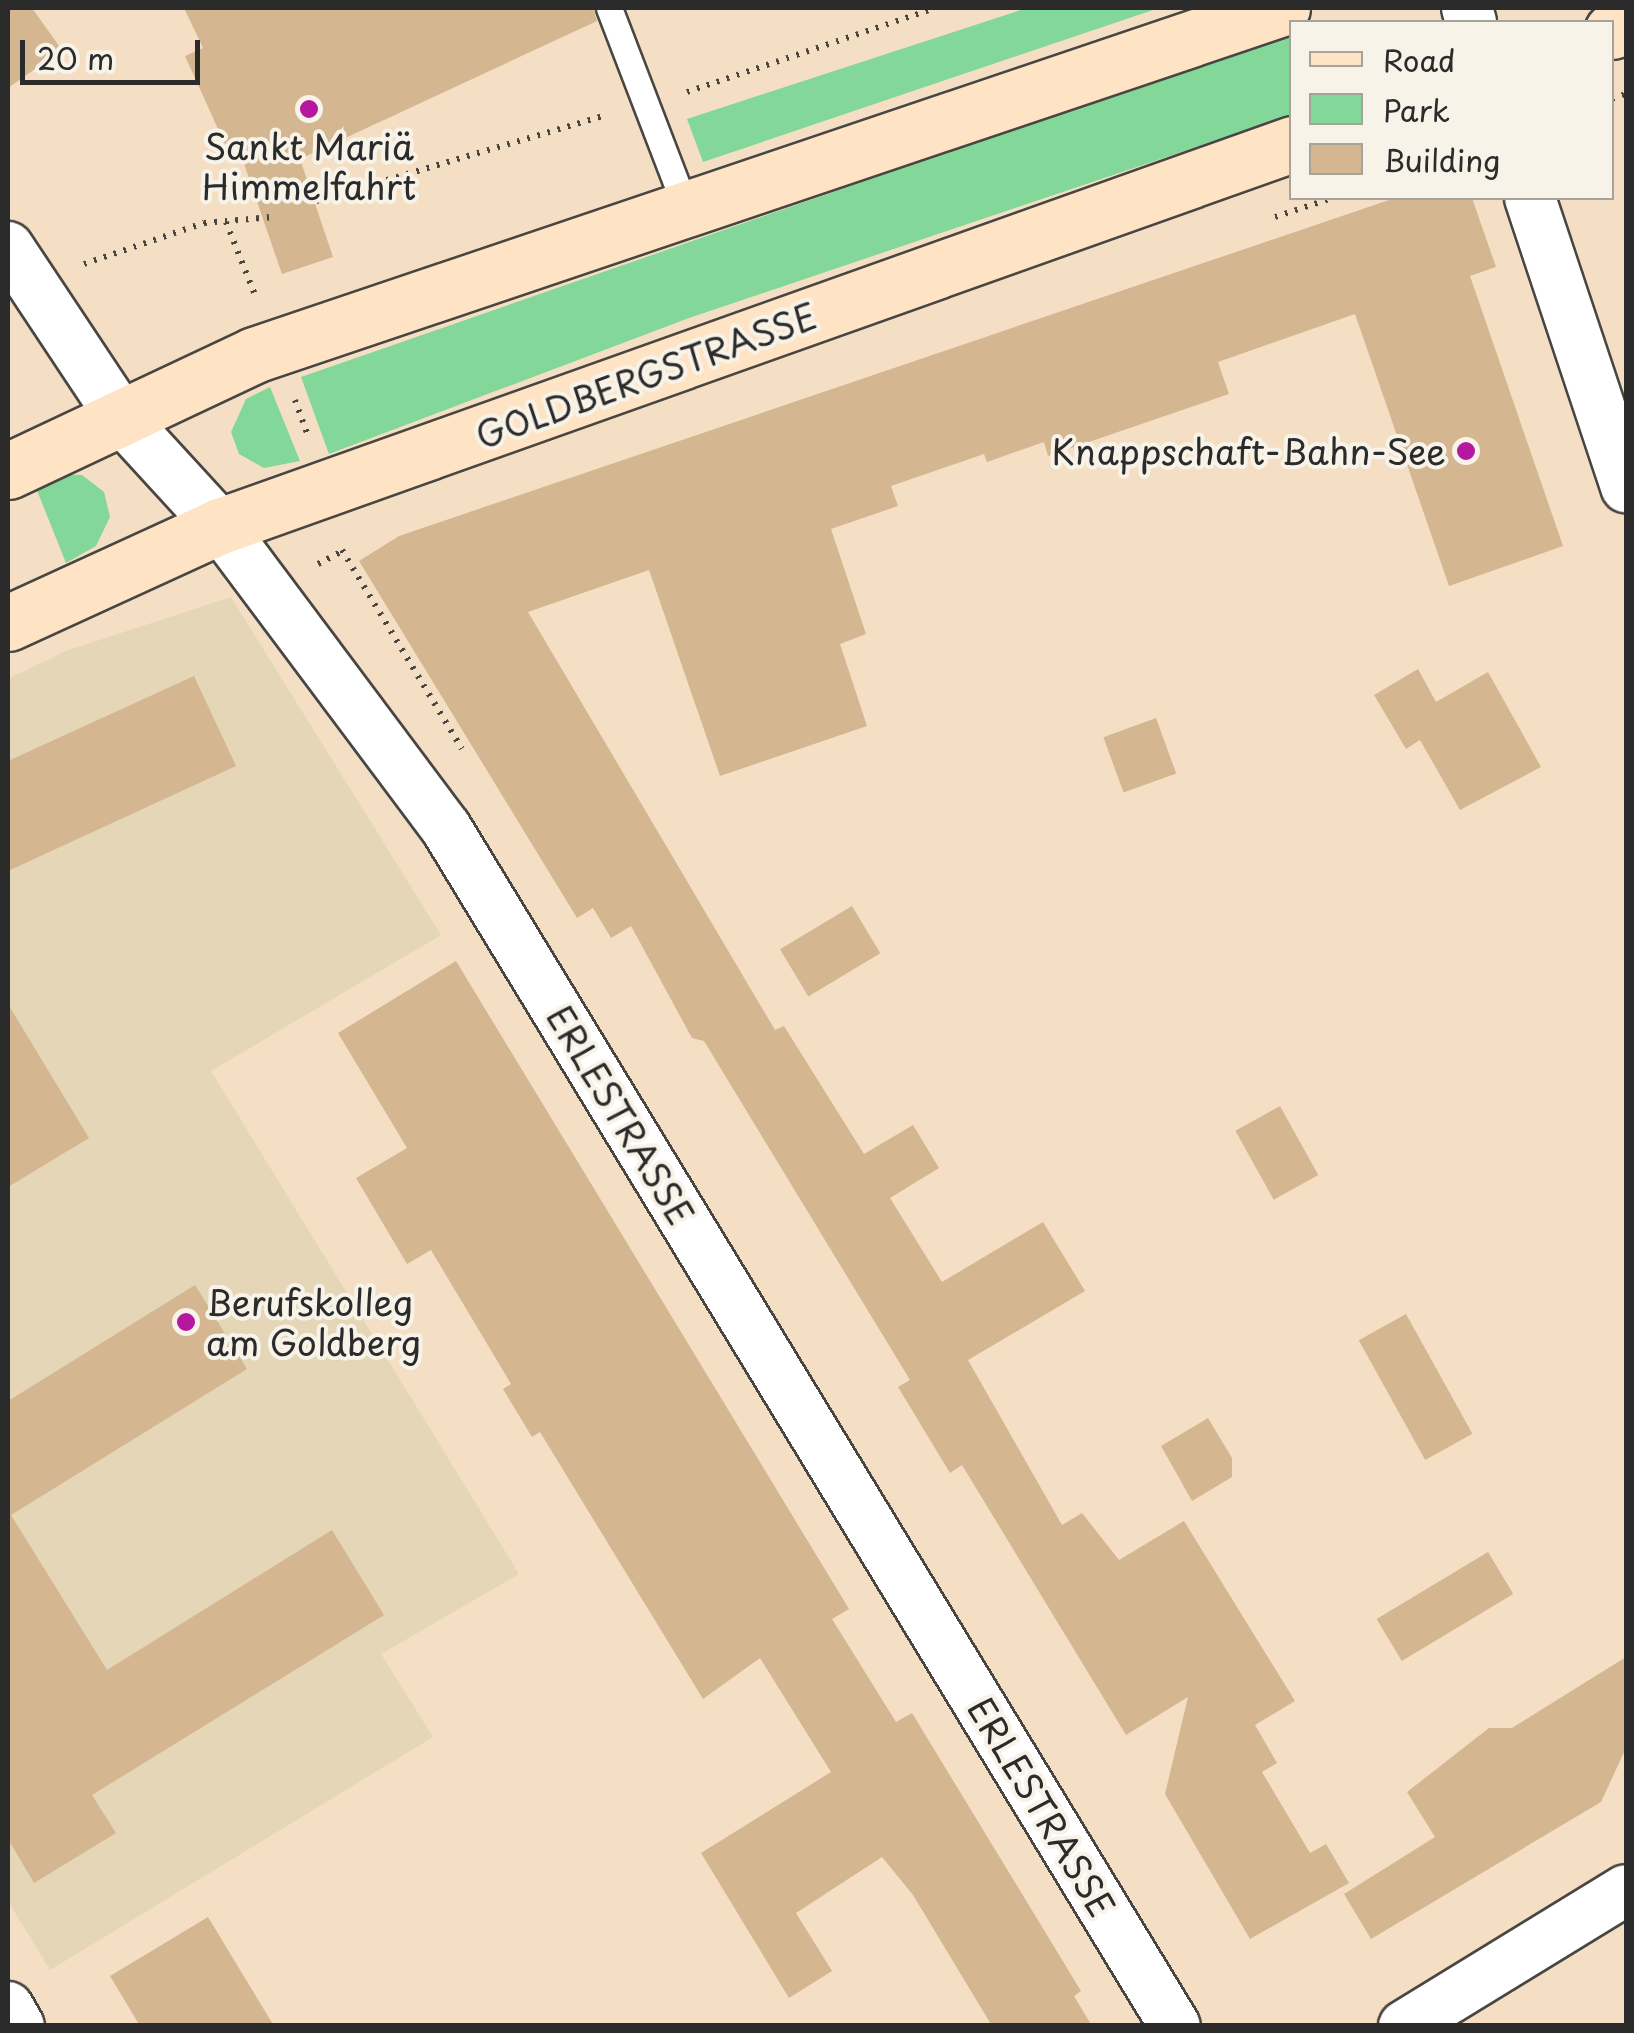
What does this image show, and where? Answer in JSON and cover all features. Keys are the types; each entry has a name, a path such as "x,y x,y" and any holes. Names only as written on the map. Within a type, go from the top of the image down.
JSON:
{"street":[{"path":"8,471 123,420 254,354 1282,8"},
{"name":"GOLDBERGSTRASSE","path":"8,622 220,526 1289,145"},
{"path":"1531,200 1626,487"},
{"name":"ERLESTRASSE","path":"20,265 123,420 220,526 446,828 1175,2026"},
{"path":"1404,2026 1626,1890"},
{"path":"8,2007 19,2026"}],"lane":[{"path":"609,8 686,209"}],"path":[{"path":"20,265 204,223 274,217"}],"shaded area":[{"name":"Berufskolleg am Goldberg","path":"231,597 441,935 211,1071 519,1574 381,1654 433,1737 50,1970 8,1901 8,679 66,651"}],"green space":[{"path":"1027,8 1159,8 703,162 687,119"},
{"path":"1289,34 1289,116 689,318 329,454 301,377"},
{"path":"270,387 300,461 264,468 239,454 231,432 246,399"},
{"path":"30,473 82,475 104,492 110,517 96,546 66,563"}],"building":[{"path":"8,8 32,8 62,50 8,88"},
{"name":"Sankt Mariä Himmelfahrt","path":"184,8 593,8 597,21 300,159 333,257 282,274 242,158 233,162 185,56 203,48"},
{"path":"1389,200 1473,200 1496,267 1470,276 1563,546 1449,586 1355,314 1218,362 1229,394 1048,456 1044,442 987,462 984,454 891,486 898,506 831,529 866,634 840,644 867,726 720,776 649,570 528,612 775,1030 784,1026 864,1154 913,1125 939,1168 890,1198 942,1282 1043,1222 1085,1291 968,1360 1062,1525 1082,1513 1119,1560 1184,1521 1295,1701 1255,1725 1277,1763 1262,1772 1310,1853 1326,1844 1349,1883 1250,1939 1165,1794 1188,1697 1126,1735 962,1465 950,1473 898,1387 910,1380 704,1041 692,1038 631,926 611,938 593,908 577,918 359,561 399,536"},
{"path":"1418,669 1436,702 1488,672 1541,767 1460,810 1420,740 1406,749 1374,695"},
{"path":"194,676 236,766 8,871 8,761"},
{"path":"1156,718 1176,773 1124,793 1103,737"},
{"path":"852,906 880,953 808,996 780,949"},
{"path":"456,961 849,1609 832,1619 896,1722 912,1713 1081,1991 1074,1996 1092,2026 992,2026 913,1895 882,1857 796,1913 832,1971 789,1998 701,1853 831,1772 760,1658 703,1699 540,1432 532,1437 503,1389 511,1384 431,1250 407,1264 356,1178 407,1148 338,1033"},
{"path":"8,1004 89,1138 8,1187"},
{"path":"1280,1106 1318,1175 1274,1200 1235,1131"},
{"path":"195,1285 247,1369 11,1515 107,1670 332,1530 384,1615 92,1795 116,1833 34,1883 8,1839 8,1401"},
{"path":"1406,1314 1472,1434 1425,1460 1359,1340"},
{"path":"1208,1418 1232,1458 1232,1477 1192,1501 1161,1446"},
{"path":"1488,1552 1513,1594 1402,1661 1377,1619"},
{"path":"1626,1657 1626,1748 1601,1802 1371,1939 1344,1894 1435,1837 1407,1792 1489,1728 1512,1728"},
{"path":"208,1917 274,2026 140,2026 110,1976"}],"place":[{"name":"Sankt Mariä Himmelfahrt","path":"309,109"},
{"name":"Knappschaft-Bahn-See","path":"1466,451"},
{"name":"Berufskolleg am Goldberg","path":"186,1322"}]}
